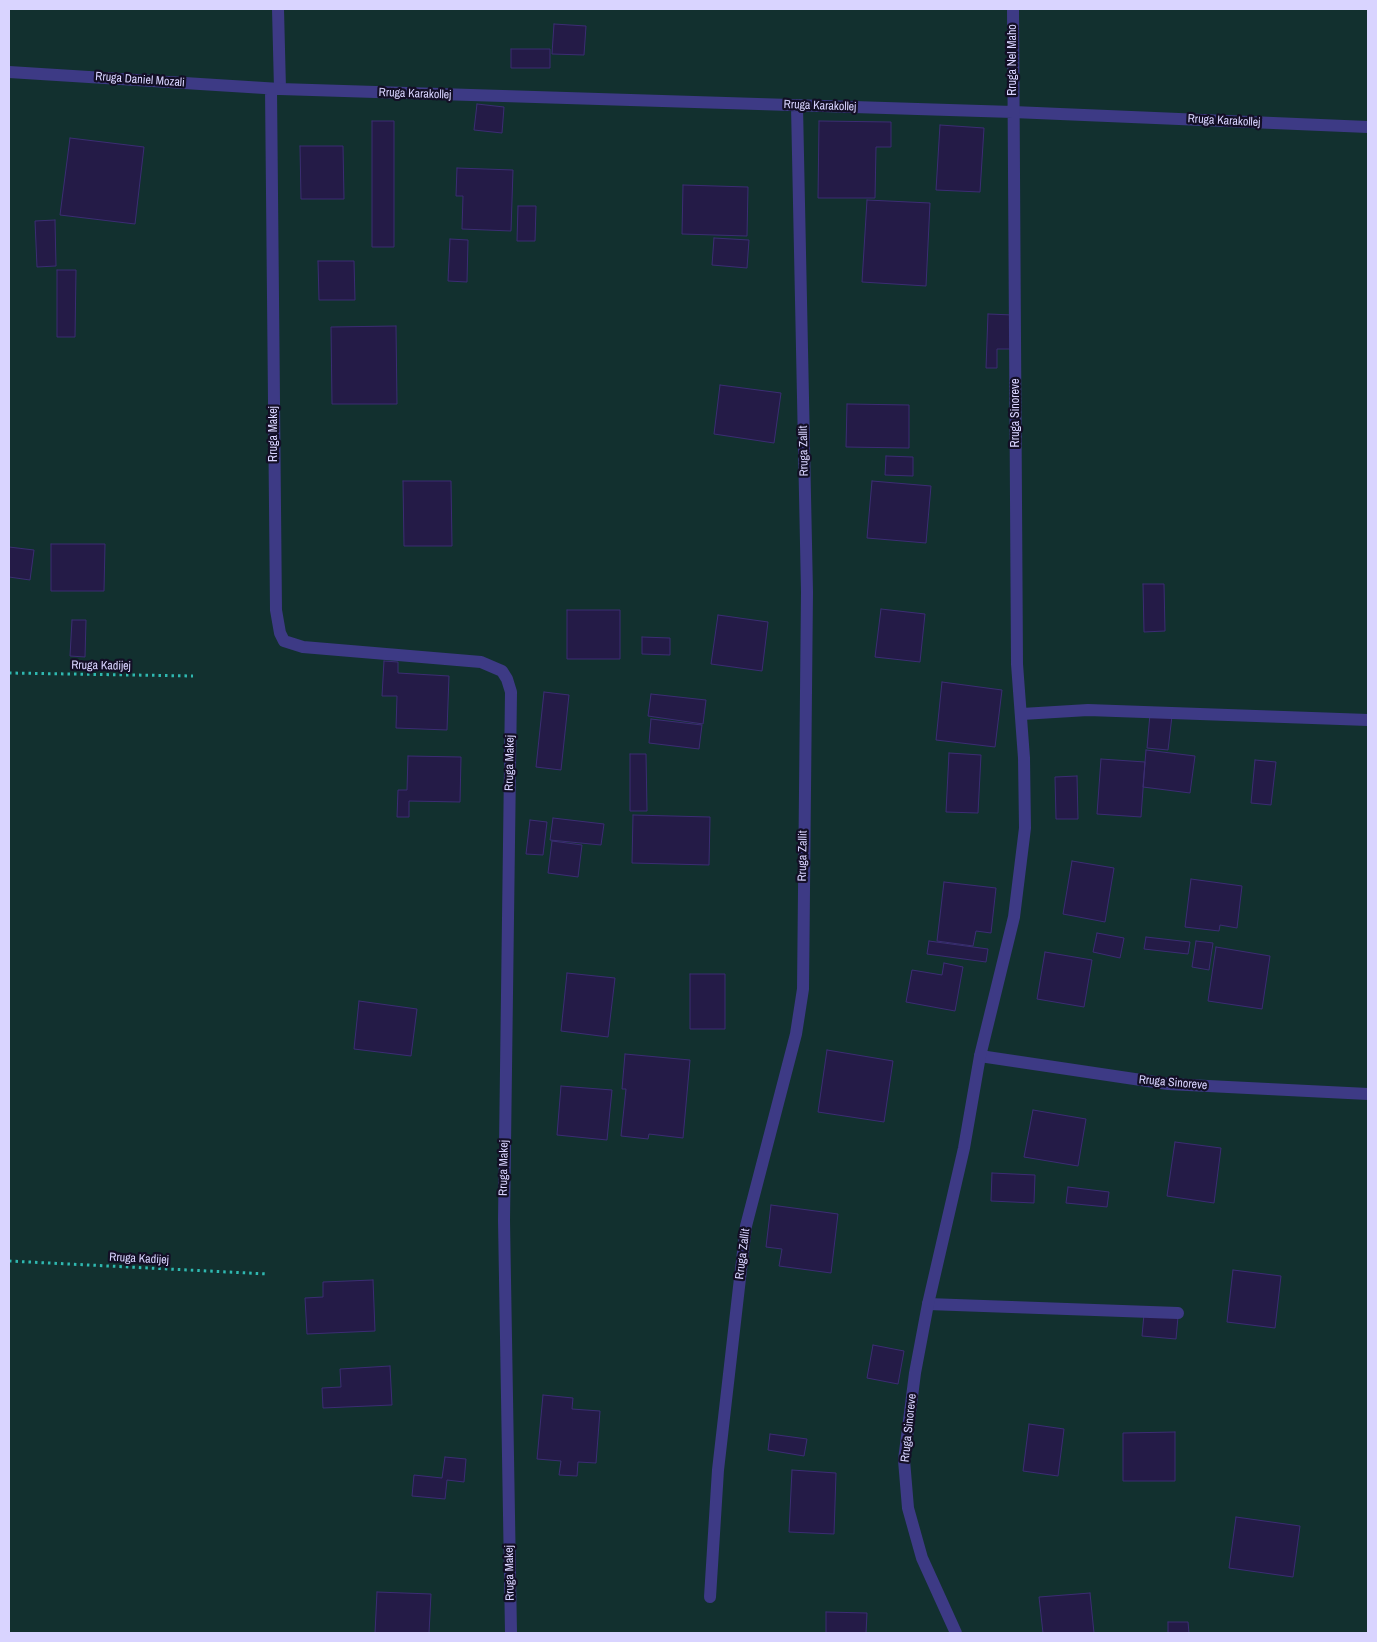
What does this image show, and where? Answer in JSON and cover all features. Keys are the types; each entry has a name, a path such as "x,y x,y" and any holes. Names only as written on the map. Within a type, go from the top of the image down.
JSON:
{"street":[{"name":"Rruga Makej","path":"278,9 276,89 276,610 280,633 284,641 303,647 481,662 502,671 511,692 504,1220 510,1633"},
{"name":"Rruga Nel Maho","path":"1013,9 1013,112"},
{"name":"Rruga Daniel Mozali","path":"9,72 276,89"},
{"name":"Rruga Karakollej","path":"276,89 1013,112 1368,128"},
{"name":"Rruga Zallit","path":"710,1597 718,1470 746,1226 796,1034 803,989 807,592 797,106"},
{"name":"Rruga Sinoreve","path":"956,1633 922,1558 908,1508 904,1460 915,1373 928,1304 964,1148 980,1056 1014,917 1025,828 1022,714 1018,664 1013,112"},
{"path":"1022,714 1088,710 1368,720"},
{"name":"Rruga Sinoreve","path":"980,1056 1168,1084 1368,1094"},
{"path":"928,1304 1178,1313"}],"path":[{"name":"Rruga Kadijej","path":"9,673 193,676"},
{"name":"Rruga Kadijej","path":"9,1261 268,1274"}],"green space":[{"path":"9,9 1368,9 1368,1633 9,1633"}],"building":[{"path":"554,24 586,26 584,55 552,54"},
{"path":"511,49 550,49 550,68 511,68"},
{"path":"477,104 504,107 502,133 474,130"},
{"path":"372,121 394,121 394,247 372,247"},
{"path":"819,121 891,122 891,147 876,147 875,198 818,198"},
{"path":"940,125 984,128 980,192 936,190"},
{"path":"70,138 144,147 135,224 60,215"},
{"path":"300,146 343,146 344,199 301,199"},
{"path":"457,168 513,170 511,231 462,229 463,196 456,196"},
{"path":"683,185 748,187 747,236 682,234"},
{"path":"867,200 930,203 926,286 862,282"},
{"path":"518,206 536,206 535,241 517,241"},
{"path":"55,220 56,266 37,267 35,221"},
{"path":"714,238 749,240 747,268 712,265"},
{"path":"450,239 468,240 467,282 448,281"},
{"path":"318,261 354,261 355,300 319,300"},
{"path":"57,270 76,270 75,337 57,337"},
{"path":"988,314 1013,315 1012,349 997,349 997,368 986,368"},
{"path":"396,326 397,404 332,404 331,327"},
{"path":"720,385 781,393 774,443 714,434"},
{"path":"847,404 909,405 909,448 846,447"},
{"path":"886,456 913,457 913,476 885,475"},
{"path":"403,481 451,481 452,546 404,546"},
{"path":"872,481 931,486 926,543 867,538"},
{"path":"51,544 105,544 104,591 51,591"},
{"path":"9,547 34,550 30,580 9,577"},
{"path":"1143,584 1164,584 1165,631 1144,632"},
{"path":"881,609 925,614 920,662 875,657"},
{"path":"567,610 620,610 620,659 567,659"},
{"path":"718,615 768,622 762,671 711,664"},
{"path":"72,620 86,620 85,657 70,656"},
{"path":"642,637 670,638 670,655 642,654"},
{"path":"384,661 398,662 398,673 449,676 447,730 396,728 397,696 382,696"},
{"path":"942,682 1002,690 995,747 936,740"},
{"path":"544,692 569,695 561,770 536,767"},
{"path":"651,694 706,700 703,724 648,716"},
{"path":"1150,714 1172,716 1168,750 1147,748"},
{"path":"651,719 702,725 699,749 649,743"},
{"path":"1146,750 1195,756 1190,793 1143,787"},
{"path":"949,753 981,755 978,813 946,812"},
{"path":"630,754 646,754 647,811 630,811"},
{"path":"408,756 461,757 460,802 409,801 409,817 397,817 398,790 407,790"},
{"path":"1101,759 1145,762 1141,817 1097,814"},
{"path":"1255,760 1276,762 1271,805 1251,803"},
{"path":"1077,776 1078,819 1056,819 1055,777"},
{"path":"633,815 710,817 709,865 632,863"},
{"path":"553,818 604,824 601,845 550,840"},
{"path":"530,820 547,822 543,855 526,854"},
{"path":"552,841 582,845 578,877 548,873"},
{"path":"1072,861 1114,868 1105,922 1063,914"},
{"path":"1191,879 1242,886 1237,928 1220,925 1219,931 1185,927"},
{"path":"944,882 996,888 991,933 976,931 973,946 937,941"},
{"path":"1097,933 1124,938 1120,958 1093,952"},
{"path":"1146,937 1190,942 1188,954 1144,949"},
{"path":"929,941 988,949 986,962 927,954"},
{"path":"1196,941 1213,943 1209,970 1192,967"},
{"path":"1216,947 1270,956 1262,1009 1208,1001"},
{"path":"1045,952 1092,960 1084,1007 1037,999"},
{"path":"944,963 963,967 955,1011 906,1002 912,970 942,975"},
{"path":"567,973 615,978 608,1037 561,1031"},
{"path":"690,974 725,974 725,1029 690,1029"},
{"path":"359,1001 417,1009 411,1056 354,1049"},
{"path":"827,1050 893,1061 884,1122 818,1112"},
{"path":"625,1054 690,1060 683,1138 649,1134 648,1139 621,1136 626,1089 622,1089"},
{"path":"561,1086 612,1090 607,1140 557,1135"},
{"path":"1033,1110 1086,1119 1078,1166 1024,1157"},
{"path":"1175,1142 1221,1148 1214,1203 1167,1196"},
{"path":"992,1173 1035,1175 1034,1203 991,1201"},
{"path":"1068,1187 1109,1192 1107,1207 1066,1203"},
{"path":"771,1205 838,1214 831,1273 779,1266 782,1249 766,1247"},
{"path":"1233,1270 1281,1276 1275,1328 1227,1322"},
{"path":"373,1280 375,1331 307,1334 305,1298 323,1297 323,1282"},
{"path":"1144,1314 1178,1317 1176,1339 1142,1336"},
{"path":"873,1345 904,1351 898,1384 867,1378"},
{"path":"390,1366 392,1405 323,1408 322,1388 341,1387 340,1369"},
{"path":"543,1395 573,1398 572,1409 600,1411 596,1463 578,1462 577,1476 559,1475 561,1461 537,1459"},
{"path":"1029,1424 1064,1429 1058,1476 1023,1471"},
{"path":"1175,1432 1175,1481 1123,1481 1123,1433"},
{"path":"770,1434 807,1439 804,1456 768,1450"},
{"path":"445,1457 466,1459 464,1482 447,1480 445,1499 412,1496 414,1475 442,1478"},
{"path":"792,1470 836,1473 834,1534 789,1532"},
{"path":"1236,1517 1300,1526 1293,1577 1229,1568"},
{"path":"377,1592 431,1594 429,1633 375,1633"},
{"path":"1090,1593 1094,1633 1043,1633 1039,1597"},
{"path":"826,1612 867,1613 866,1633 826,1633"},
{"path":"1168,1622 1188,1622 1189,1633 1168,1633"}]}
